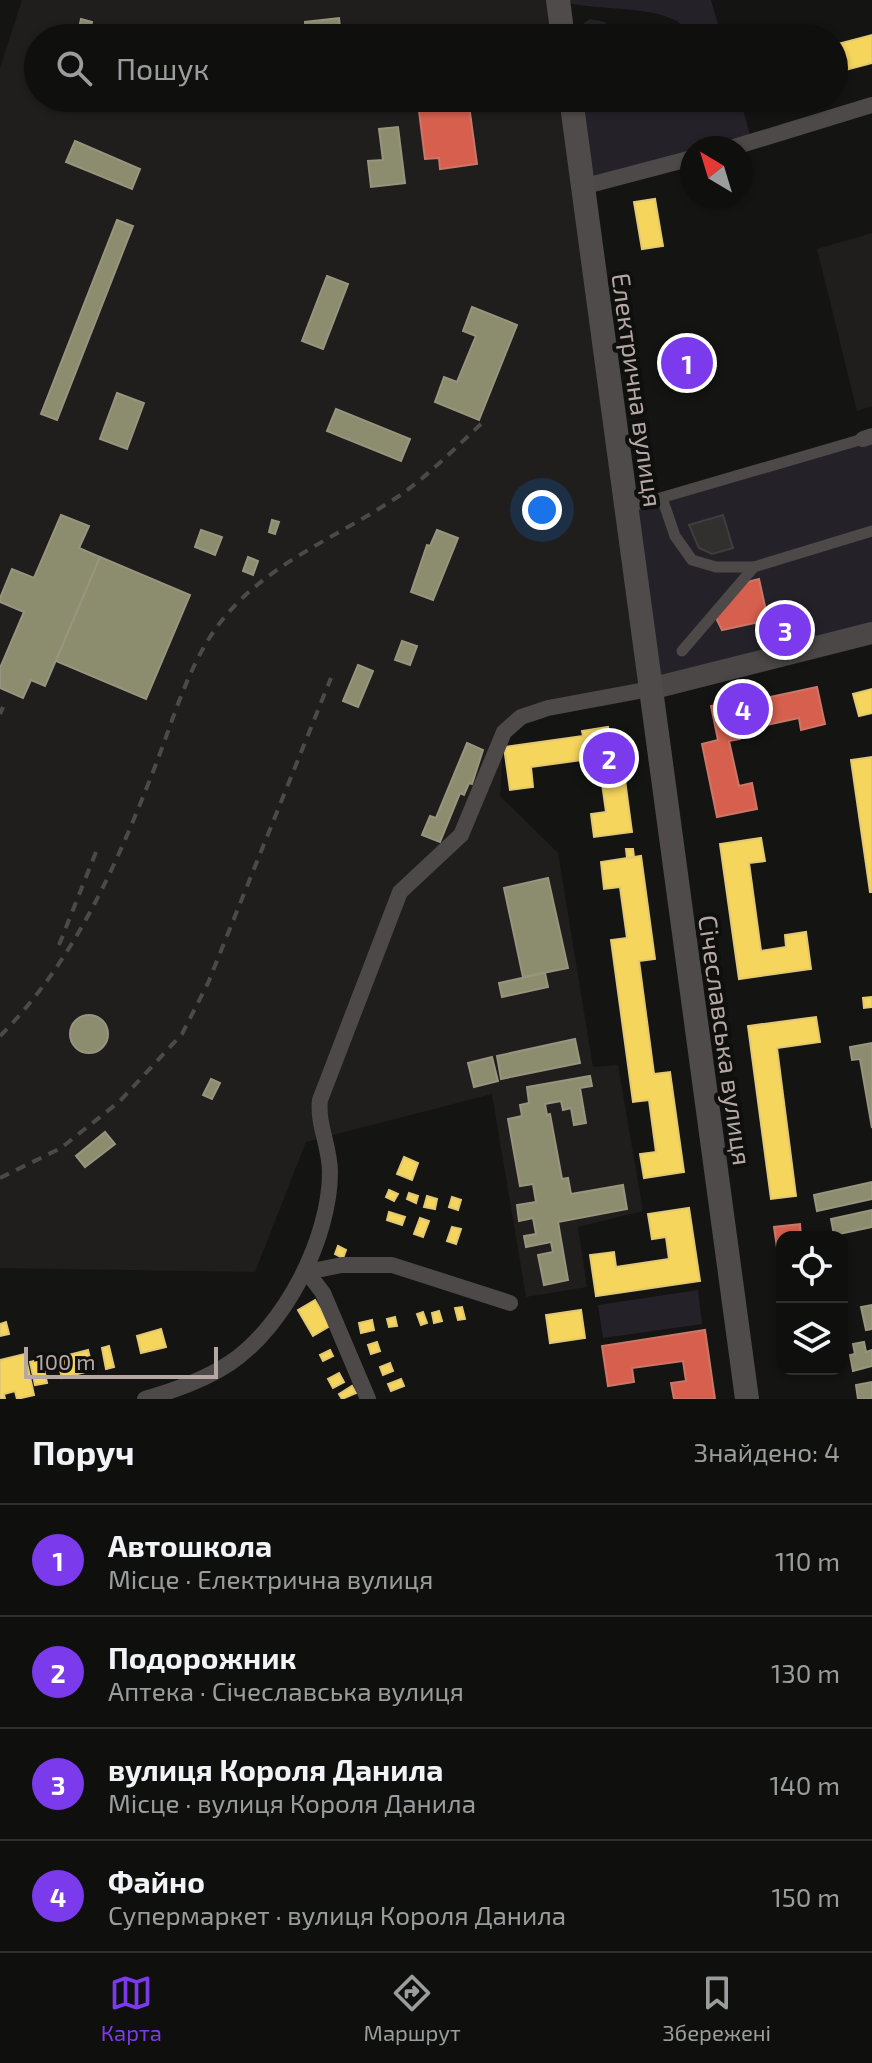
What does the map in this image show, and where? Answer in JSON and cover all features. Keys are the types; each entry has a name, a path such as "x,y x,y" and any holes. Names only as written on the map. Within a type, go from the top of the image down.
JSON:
{"main road":[{"path":"558,0 561,24"},
{"name":"Електрична вулиця","path":"573,112 650,689"},
{"path":"650,689 872,633"},
{"name":"Січеславська вулиця","path":"650,689 747,1399"}],"street":[{"path":"752,142 872,105"},
{"path":"582,187 680,161"},
{"path":"626,508 868,437"},
{"path":"662,498 675,536 692,560 716,567 754,567 872,531"},
{"path":"682,651 754,567"},
{"path":"145,1399 229,1364 262,1334 307,1272 328,1193 330,1171 319,1118 320,1100 400,892 461,835 504,732 514,722 548,708 650,689"},
{"path":"307,1272 342,1265 392,1265 510,1303"},
{"path":"307,1272 323,1293 368,1399"}],"shaded area":[{"path":"22,0 558,0 561,24 24,24 24,112 573,112 650,689 548,708 504,732 500,796 558,853 593,1067 618,1065 643,1211 578,1227 587,1287 526,1297 492,1094 306,1142 255,1272 0,1268 0,68"},
{"path":"558,0 711,0 718,24 680,24 653,13"},
{"path":"590,19 606,24 584,24"},
{"path":"572,112 744,112 750,136 680,136 680,161 582,187"},
{"path":"872,233 872,406 857,411 817,249"},
{"path":"872,437 872,633 650,689 626,508"},
{"path":"698,1290 702,1324 603,1338 598,1305"}],"building: Житло":[{"path":"872,35 872,63 848,69 848,41"},
{"path":"655,199 663,246 642,249 634,202"},
{"path":"709,345 716,366 665,381 659,361"},
{"path":"872,689 872,713 859,716 853,694"},
{"path":"608,727 614,766 623,765 632,832 594,837 591,814 606,812 599,762 589,764 589,759 531,767 533,787 510,790 504,747 583,736 582,731"},
{"path":"872,757 872,892 870,892 851,760"},
{"path":"761,838 765,861 749,863 761,951 786,947 785,935 806,932 811,969 739,979 720,844"},
{"path":"626,849 633,849 634,857 627,858"},
{"path":"641,856 655,959 639,961 654,1074 670,1072 684,1172 644,1178 640,1154 656,1152 649,1100 633,1102 611,940 627,938 620,887 604,889 601,862"},
{"path":"872,997 872,1007 864,1008 863,998"},
{"path":"816,1017 820,1042 777,1048 796,1196 771,1199 748,1026"},
{"path":"404,1157 418,1163 412,1180 397,1174"},
{"path":"389,1190 398,1194 394,1201 386,1197"},
{"path":"409,1193 418,1196 416,1203 407,1199"},
{"path":"427,1196 437,1199 435,1209 424,1207"},
{"path":"452,1197 461,1200 458,1210 449,1207"},
{"path":"689,1208 700,1281 596,1296 590,1255 614,1252 616,1267 669,1259 666,1237 652,1239 648,1214"},
{"path":"389,1212 405,1217 402,1225 387,1220"},
{"path":"420,1218 429,1221 423,1237 414,1234"},
{"path":"452,1227 461,1229 456,1244 447,1241"},
{"path":"338,1246 346,1250 343,1258 335,1254"},
{"path":"315,1300 330,1326 313,1336 298,1310"},
{"path":"462,1307 465,1319 458,1320 455,1308"},
{"path":"581,1310 585,1338 550,1343 546,1315"},
{"path":"439,1311 442,1321 434,1323 432,1313"},
{"path":"423,1312 427,1323 421,1325 417,1314"},
{"path":"395,1317 397,1326 389,1327 387,1319"},
{"path":"372,1320 374,1330 361,1333 359,1323"},
{"path":"6,1322 9,1334 0,1336 0,1324"},
{"path":"161,1329 166,1347 141,1353 137,1336"},
{"path":"377,1342 380,1351 371,1354 368,1345"},
{"path":"109,1346 114,1367 106,1369 102,1348"},
{"path":"88,1350 93,1370 62,1378 57,1358"},
{"path":"330,1350 333,1356 323,1361 320,1355"},
{"path":"25,1354 34,1395 17,1399 15,1391 4,1394 5,1399 0,1399 0,1360"},
{"path":"42,1359 47,1383 35,1385 30,1362"},
{"path":"390,1363 393,1371 383,1375 380,1367"},
{"path":"339,1373 344,1382 333,1388 328,1379"},
{"path":"401,1379 404,1386 391,1391 388,1384"},
{"path":"352,1386 356,1393 342,1399 339,1394"}],"building: Торгівля":[{"path":"419,112 470,112 477,164 440,169 439,158 425,159"},
{"path":"759,579 768,620 722,630 715,616 744,583"},
{"path":"817,687 825,724 801,730 799,718 738,731 740,739 729,741 739,786 752,783 757,809 717,817 702,744 718,740 711,706 736,701 737,704"},
{"path":"800,1224 801,1231 776,1231 776,1241 774,1227"},
{"path":"705,1330 715,1399 674,1399 671,1383 686,1381 683,1361 632,1368 634,1382 608,1386 602,1346"}],"building: Промзона":[{"path":"339,18 340,24 305,24"},
{"path":"81,19 92,22 92,24 80,24"},
{"path":"398,127 405,183 371,187 368,161 383,160 379,129"},
{"path":"75,141 140,169 132,189 66,162"},
{"path":"117,220 133,226 57,420 41,414"},
{"path":"327,276 348,284 323,349 302,341"},
{"path":"472,307 517,325 479,420 435,402 444,377 457,382 476,336 463,331"},
{"path":"117,393 144,403 127,449 100,439"},
{"path":"336,409 410,439 401,461 327,431"},
{"path":"61,515 89,526 79,548 100,557 45,686 31,680 23,698 0,688 0,668 24,612 0,602 0,598 12,569 34,578"},
{"path":"272,520 279,522 275,534 269,532"},
{"path":"201,530 222,537 215,555 195,547"},
{"path":"437,530 458,538 433,600 411,592 427,545 430,546"},
{"path":"100,557 190,595 146,699 56,661"},
{"path":"248,557 258,561 253,575 243,571"},
{"path":"402,641 417,646 410,665 395,660"},
{"path":"358,665 373,671 358,707 343,701"},
{"path":"467,743 483,750 472,784 469,783 464,795 460,793 440,842 422,835 430,816 436,818"},
{"path":"548,878 568,968 523,977 504,888"},
{"path":"545,973 548,987 502,997 499,983"},
{"path":"89,1015 103,1020 108,1034 103,1048 89,1053 75,1048 70,1034 75,1020"},
{"path":"575,1039 580,1063 501,1079 497,1056"},
{"path":"872,1043 872,1128 860,1059 852,1060 850,1047"},
{"path":"492,1057 498,1081 474,1087 468,1063"},
{"path":"590,1076 592,1086 580,1088 586,1123 574,1125 571,1108 563,1110 561,1101 545,1104 547,1115 550,1114 562,1179 568,1178 571,1194 623,1185 627,1209 558,1222 568,1280 544,1285 538,1255 553,1252 551,1242 526,1247 524,1236 536,1234 533,1218 519,1221 517,1205 536,1202 533,1184 520,1186 508,1119 522,1116 520,1105 529,1103 527,1087"},
{"path":"211,1079 220,1083 212,1099 203,1095"},
{"path":"105,1132 115,1144 85,1167 76,1156"},
{"path":"872,1182 872,1199 817,1211 814,1195"},
{"path":"872,1210 872,1227 848,1232 833,1231 831,1219"},
{"path":"872,1305 872,1329 866,1330 861,1307"},
{"path":"864,1342 866,1352 872,1350 872,1366 853,1371 850,1355 855,1354 853,1344"},
{"path":"872,1382 872,1399 858,1399 856,1385"}],"building: Інше":[{"path":"723,515 733,548 712,554 699,548 689,525"}],"railway":[{"path":"0,1036 51,976 92,909 126,837 188,679 204,646 232,608 275,571 399,496 481,424"},
{"path":"0,1178 61,1148 120,1101 182,1034 208,983 331,678"},
{"path":"0,714 3,707"},
{"path":"59,945 96,852"}],"place":[{"name":"Автошкола","path":"687,363"},
{"name":"вулиця Короля Данила","path":"785,630"},
{"name":"Файно","path":"743,709"},
{"name":"Подорожник","path":"609,758"}]}
